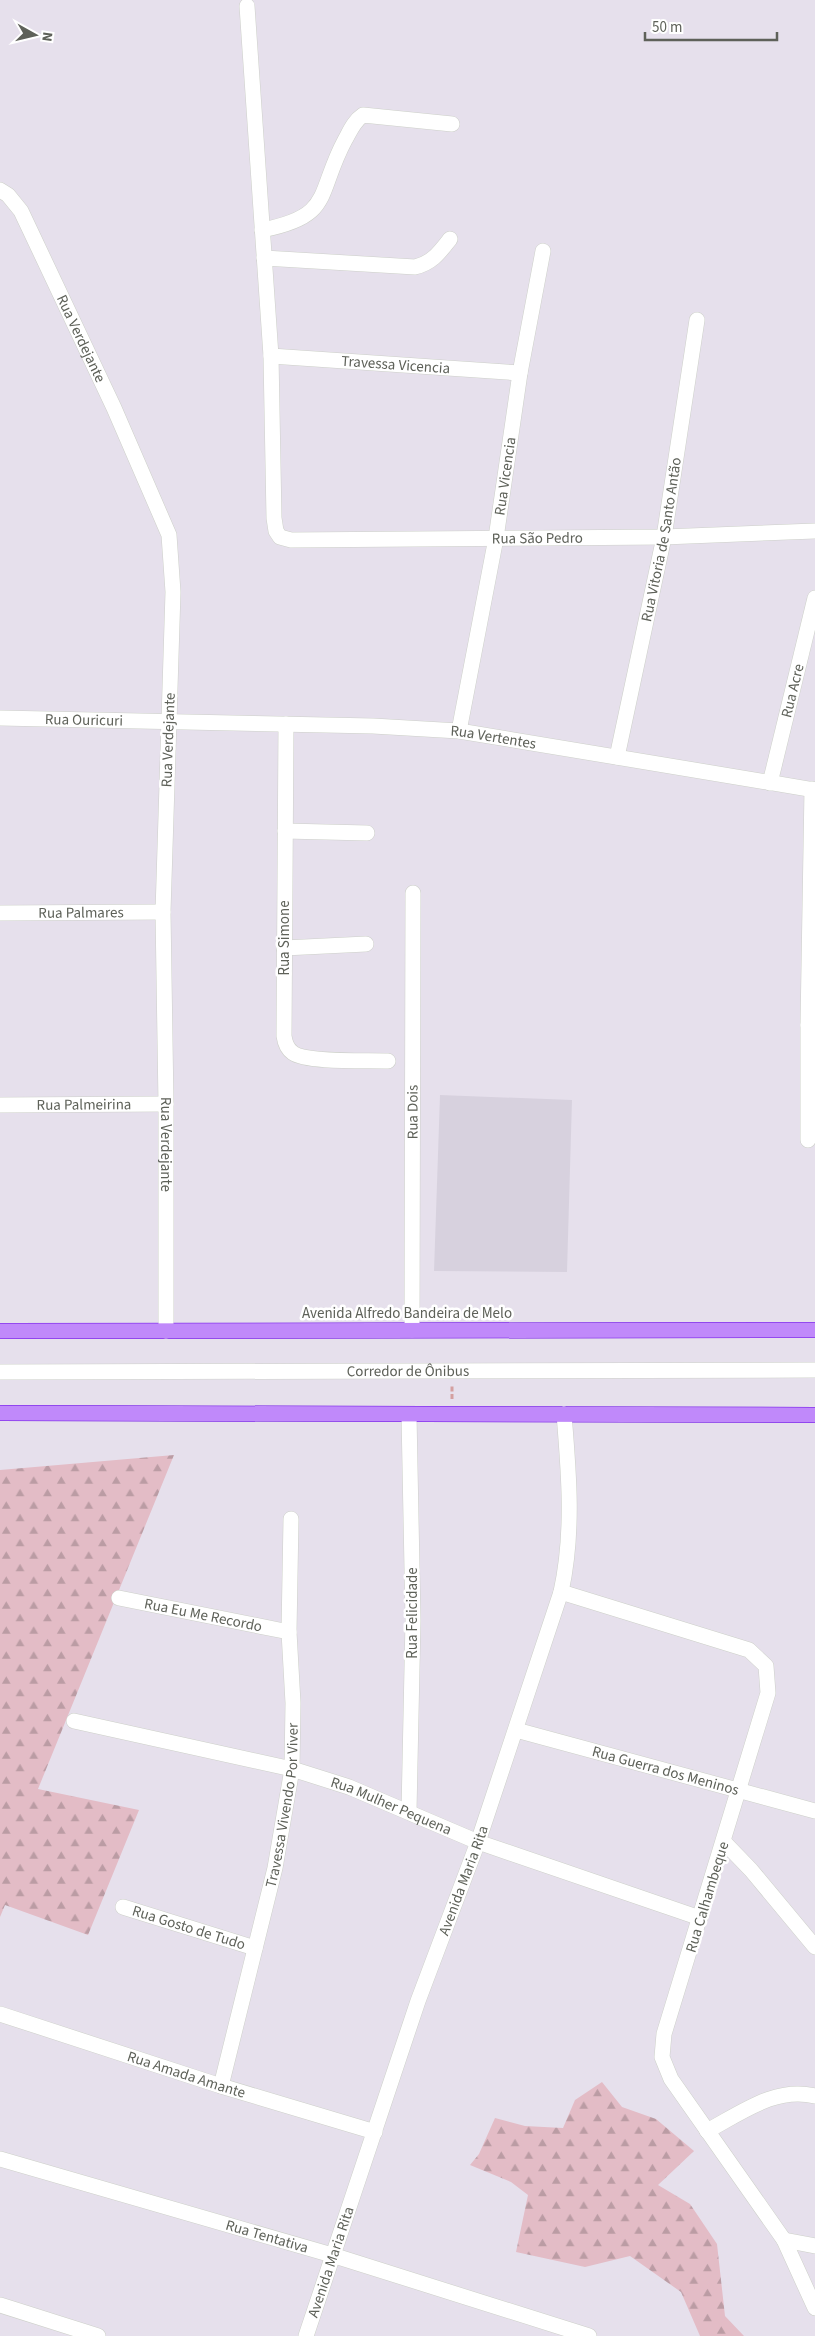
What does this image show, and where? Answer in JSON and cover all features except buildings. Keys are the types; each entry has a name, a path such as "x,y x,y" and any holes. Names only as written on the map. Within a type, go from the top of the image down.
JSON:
{"highway":[{"name":"Avenida Alfredo Bandeira de Melo","path":"0,1331 815,1330"},
{"path":"0,1413 815,1415"}],"street":[{"path":"247,6 271,356"},
{"path":"262,230 289,224 316,207 340,150 357,119 362,115 452,124"},
{"name":"Rua Verdejante","path":"0,190 8,195 21,211 114,408 169,535 173,592 163,912 166,1104 166,1331"},
{"path":"264,258 414,267 428,264 438,255 450,239"},
{"name":"Rua Vicencia","path":"459,731 496,538 520,373 543,251"},
{"name":"Rua Vitoria de Santo Antão","path":"617,757 664,537 697,320"},
{"name":"Travessa Vicencia","path":"271,356 520,373"},
{"name":"Rua São Pedro","path":"271,356 274,518 276,531 285,540 664,537 815,531"},
{"name":"Rua Acre","path":"770,783 815,598"},
{"name":"Rua Ouricuri","path":"0,718 168,720"},
{"name":"Rua Vertentes","path":"168,720 400,726 459,731 814,790"},
{"name":"Rua Simone","path":"286,724 284,948 284,1036 286,1047 293,1054 309,1058 388,1061"},
{"path":"808,1140 812,1025 814,790"},
{"path":"285,831 367,833"},
{"name":"Rua Dois","path":"412,1330 413,894"},
{"name":"Rua Palmares","path":"0,913 163,912"},
{"path":"284,948 366,944"},
{"name":"Rua Palmeirina","path":"0,1105 166,1104"},
{"name":"Corredor de Ônibus","path":"0,1372 815,1370"},
{"name":"Rua Felicidade","path":"409,1414 413,1620 409,1811"},
{"name":"Avenida Maria Rita","path":"306,2336 418,2001 478,1842 561,1592 567,1563 570,1498 564,1414"},
{"name":"Travessa Vivendo Por Viver","path":"222,2086 275,1868 292,1769 293,1703 289,1632 291,1519"},
{"name":"Rua Calhambeque","path":"561,1592 749,1650 760,1658 767,1670 768,1693 737,1789 724,1842 664,2034 662,2057 671,2079 784,2240 815,2308"},
{"name":"Rua Eu Me Recordo","path":"119,1598 289,1632"},
{"name":"Rua Mulher Pequena","path":"74,1721 292,1769 349,1787 478,1842 700,1918"},
{"name":"Rua Guerra dos Meninos","path":"516,1730 815,1811"},
{"path":"724,1842 751,1870 815,1946"},
{"name":"Rua Gosto de Tudo","path":"123,1907 256,1948"},
{"name":"Rua Amada Amante","path":"0,2014 222,2086 374,2132"},
{"path":"707,2131 775,2096 802,2092 815,2096"},
{"name":"Rua Tentativa","path":"0,2159 332,2256 589,2336"},
{"path":"784,2240 815,2246"},
{"path":"0,2305 98,2336"}],"shaded area":[{"path":"440,1095 572,1100 567,1272 434,1271"}],"green space":[{"path":"174,1455 38,1789 139,1810 88,1935 5,1905 0,1917 0,1470"},
{"path":"602,2082 622,2107 656,2119 694,2151 658,2185 690,2204 717,2244 725,2316 744,2336 700,2336 681,2292 630,2256 585,2267 516,2252 528,2195 511,2182 470,2165 479,2154 495,2118 525,2126 563,2128 575,2100"}]}
